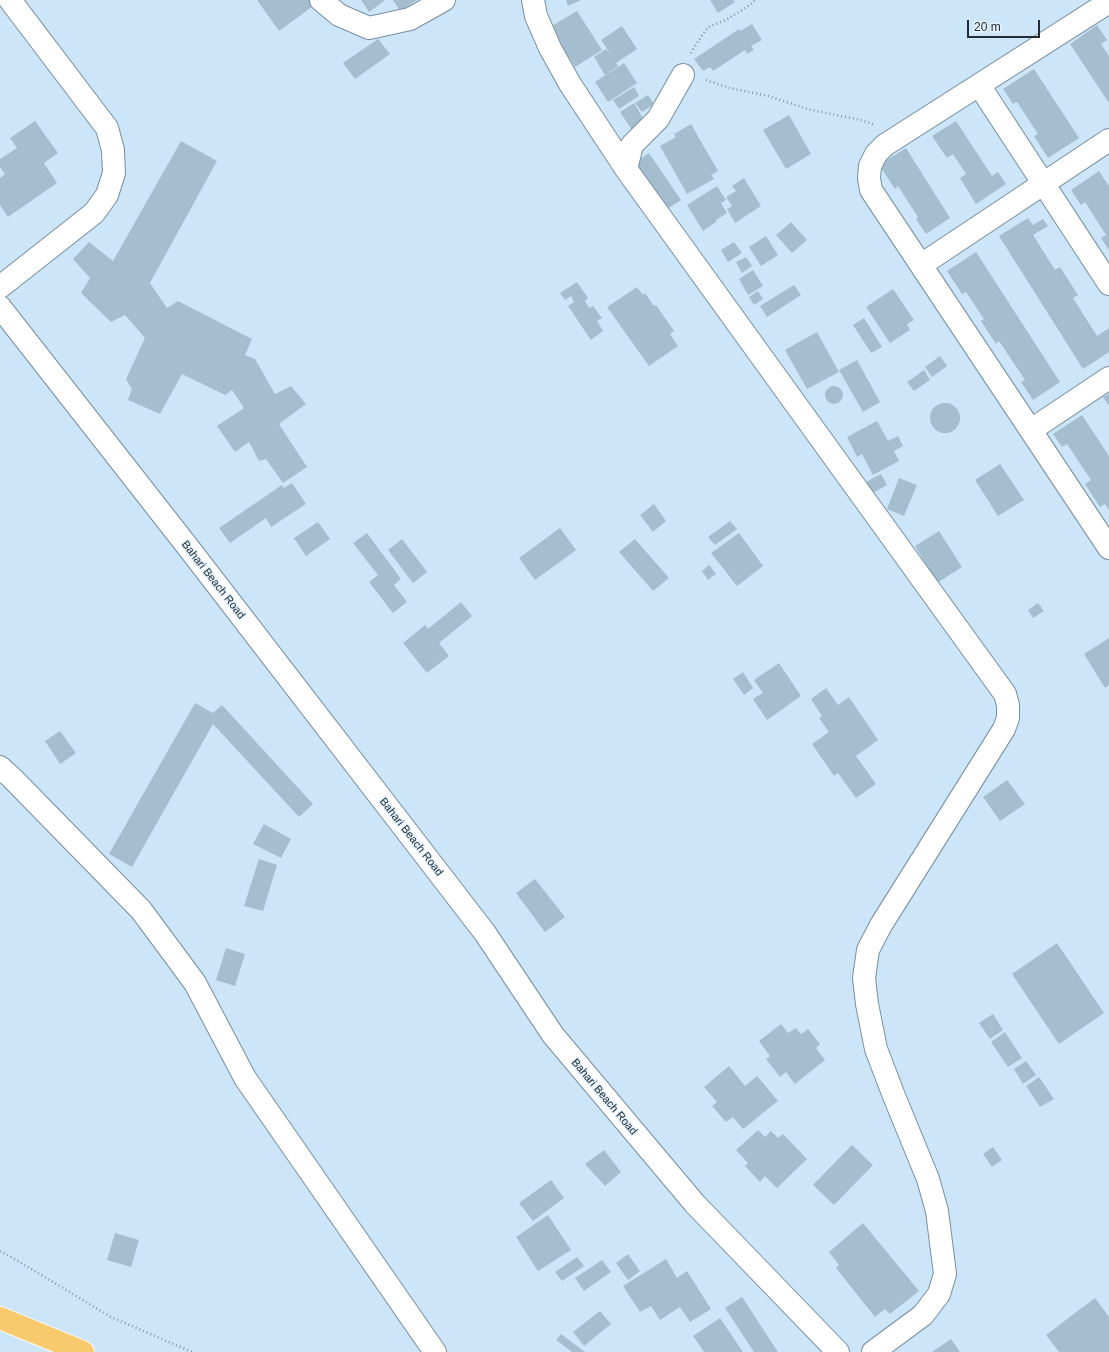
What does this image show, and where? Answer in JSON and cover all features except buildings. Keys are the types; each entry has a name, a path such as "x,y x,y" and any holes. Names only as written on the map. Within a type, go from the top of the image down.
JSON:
{"highway":[{"path":"0,1318 83,1352"}],"street":[{"path":"0,287 94,213 107,194 114,173 113,150 107,128 10,0"},
{"path":"322,0 339,15 369,28 410,19 444,0"},
{"path":"533,0 536,16 550,48 570,84 626,169 1005,694 1008,705 1008,718 1004,729 881,925 868,950 864,978 867,1004 876,1050 928,1179 937,1211 945,1274 939,1294 923,1315 873,1352"},
{"path":"1109,2 885,145 876,154 870,166 869,178 871,190 1109,548"},
{"path":"626,169 632,145 658,119 683,75"},
{"path":"979,85 1109,284"},
{"path":"921,266 1109,140"},
{"name":"Bahari Beach Road","path":"0,307 191,551 485,933 553,1035 695,1204 838,1352"},
{"path":"1031,430 1109,378"},
{"path":"0,767 141,910 195,982 245,1078 435,1352"}],"path":[{"path":"755,0 750,5 726,20 708,28 694,46 683,75 730,88 768,96 811,110 861,120 902,134"},
{"path":"0,1251 111,1318 192,1352"}]}
